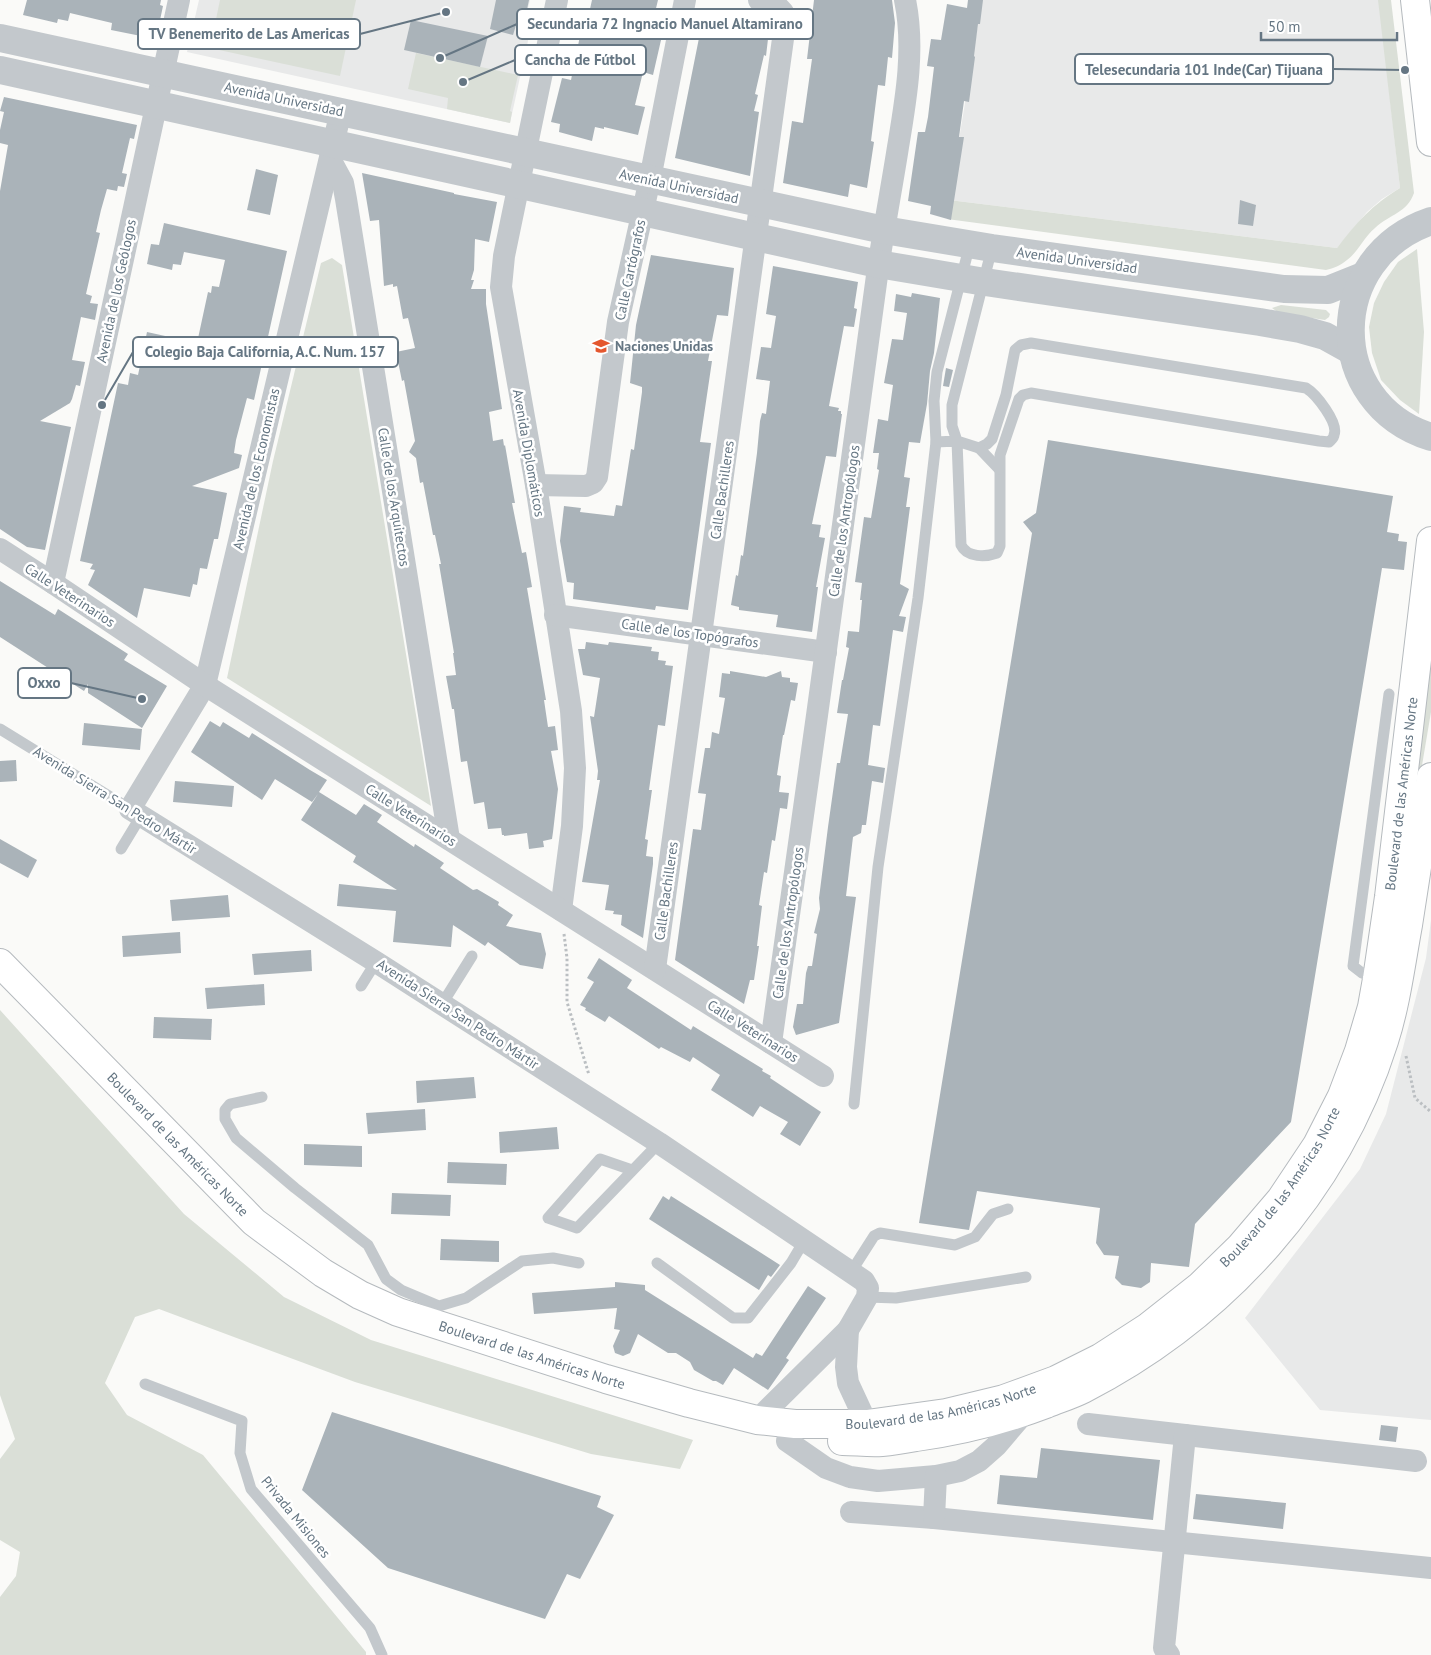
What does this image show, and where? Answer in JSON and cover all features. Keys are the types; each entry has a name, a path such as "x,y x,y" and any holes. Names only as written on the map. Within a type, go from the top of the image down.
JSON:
{"main road":[{"path":"1416,0 1431,142"},
{"name":"Boulevard de las Américas Norte","path":"0,963 254,1222 323,1273 360,1295 398,1312 689,1403 757,1420 795,1424 867,1424 946,1414 1004,1399 1056,1380 1100,1358 1148,1327 1200,1286 1240,1247 1281,1199 1317,1145 1342,1096 1359,1051 1372,1007 1377,979 1389,897 1431,541"},
{"name":"Boulevard de las Américas Norte","path":"0,988 223,1216 281,1265 341,1306 408,1334 582,1391 672,1418 745,1435 787,1440 882,1442 958,1431 1025,1412 1081,1390 1134,1360 1183,1326 1229,1287 1268,1246 1312,1190 1344,1136 1364,1094 1384,1040 1400,975 1431,777"}],"street":[{"name":"Avenida de los Geólogos","path":"53,583 179,0"},
{"name":"Avenida Diplomáticos","path":"557,0 540,32 525,152 504,256 501,287 536,485 570,711 575,768 572,826 561,910"},
{"name":"Calle Cartógrafos","path":"536,485 586,486 593,483 597,477 618,322 650,179 685,0"},
{"name":"Calle Bachilleres","path":"655,969 786,17 777,5 759,0"},
{"name":"Calle de los Antropólogos","path":"771,1043 878,264 905,106 910,46 905,0"},
{"name":"Avenida Universidad","path":"0,38 884,230 1284,290 1328,290 1363,276"},
{"path":"0,70 156,104 332,151 518,185 878,264 1300,329 1325,336 1352,351"},
{"name":"Avenida de los Economistas","path":"135,813 205,685 341,111"},
{"name":"Calle de los Arquitectos","path":"332,151 346,198 449,839"},
{"path":"1431,221 1416,226 1395,239 1377,256 1363,276 1356,294 1351,313 1350,332 1352,351 1361,376 1375,400 1394,419 1417,433 1431,437"},
{"name":"Calle Veterinarios","path":"0,549 205,685 824,1076"},
{"name":"Calle de los Topógrafos","path":"555,615 826,652"},
{"name":"Avenida Sierra San Pedro Mártir","path":"135,813 376,962 659,1143 864,1281 868,1288 867,1297"},
{"path":"757,1420 848,1330 867,1297"},
{"path":"848,1330 846,1367 848,1383 867,1424"},
{"path":"787,1440 826,1468 850,1477 878,1482 936,1476 960,1471 979,1461 996,1446 1025,1412"},
{"path":"1088,1424 1416,1461"},
{"path":"1169,1655 1164,1648 1185,1435"},
{"path":"934,1518 936,1476"},
{"path":"851,1512 934,1518 1431,1568"}],"lane":[{"path":"979,448 992,439 1006,395 1015,350 1021,345 1032,343 1306,388 1317,397 1335,425 1335,435 1329,442 1319,441 1031,392 1019,399 1000,455 1000,546 997,553 988,556 969,554 964,551 961,545 957,441 952,426 952,405 973,280 981,246"},
{"path":"854,1104 878,867 918,598 936,442 934,401 937,372 973,280 981,246"},
{"path":"936,442 957,441 979,448 999,469"},
{"path":"1377,979 1362,973 1353,966 1389,694"},
{"name":"Avenida Sierra San Pedro Mártir","path":"0,728 135,813"},
{"path":"121,849 135,813"},
{"path":"442,1004 472,956"},
{"path":"361,986 376,962"},
{"path":"262,1097 227,1106 225,1119 236,1138 295,1188 368,1245 386,1279 401,1290 439,1306 466,1298 522,1261 552,1258 579,1264"},
{"path":"632,1170 600,1159 548,1218 577,1228 659,1143"},
{"path":"851,1272 874,1236 880,1233 955,1245 975,1237 993,1214 1008,1209"},
{"path":"657,1263 733,1318 748,1318 791,1263 804,1241"},
{"path":"867,1297 896,1298 1026,1277"},
{"name":"Privada Misiones","path":"145,1384 242,1422 240,1453 251,1489 370,1628 382,1655"}],"path":[{"path":"561,910 566,958 567,1002 598,1104"},
{"path":"1406,1056 1415,1098 1431,1112"}],"shaded area":[{"path":"199,0 530,0 525,20 531,27 510,123 187,52"},
{"path":"220,0 356,0 340,76 210,48"},
{"path":"982,0 1379,0 1400,188 1382,199 1367,212 1337,248 949,200"},
{"path":"1378,0 1391,0 1414,193 1403,209 1375,228 1351,257 1334,268 1326,270 947,219 949,200 1337,248 1365,215 1400,188"},
{"path":"416,53 518,75 510,111 512,112 510,123 447,109 448,98 408,89"},
{"path":"1417,249 1424,332 1419,414 1400,400 1381,380 1372,353 1369,327 1374,303 1384,282 1398,262"},
{"path":"332,258 342,265 431,806 227,678 273,461 321,263"},
{"path":"1281,305 1326,310 1330,314 1325,320 1279,313 1272,308"},
{"path":"1431,651 1431,712 1400,896"},
{"path":"1431,920 1431,1420 1320,1410 1245,1318 1360,1169 1386,1114 1426,958"},
{"path":"0,1010 184,1214 284,1297 371,1340 693,1440 680,1469 591,1454 355,1382 159,1309 135,1317 105,1383 127,1415 203,1455 366,1652 366,1655 0,1655 0,1597 16,1576 20,1552 0,1540 0,1459 15,1439 0,1395"}],"building":[{"path":"27,0 161,0 160,5 163,6 156,39 111,30 112,23 70,13 68,21 58,19 57,23 23,15"},
{"path":"496,0 529,0 525,19 522,23 517,22 513,35 490,29"},
{"path":"592,0 658,0 652,25 664,27 653,75 643,72 635,105 645,107 638,135 604,127 604,129 595,127 592,141 559,132 560,124 551,122 562,78 571,80 582,26 586,27"},
{"path":"814,0 892,0 895,23 892,58 888,57 885,86 878,85 871,141 874,142 867,188 850,184 848,197 783,183 792,121 803,123 812,59 807,59"},
{"path":"968,0 983,0 980,24 978,24 969,102 964,101 959,137 964,137 951,220 930,214 931,206 908,201 918,132 925,132 928,117 934,67 927,66 931,39 941,40 947,4 967,8"},
{"path":"728,8 767,16 767,21 770,22 766,56 764,55 755,94 758,95 754,111 759,112 750,176 675,158 701,28 709,29 710,23 723,26"},
{"path":"411,20 488,36 480,67 404,50"},
{"path":"4,97 137,125 134,139 130,138 122,173 127,174 124,187 118,186 117,191 107,189 96,232 100,233 86,294 92,296 90,303 98,304 95,320 81,317 72,360 85,362 80,386 76,385 70,403 40,421 71,427 45,550 27,547 0,529 0,191 8,145 0,143 0,130 4,112 0,111"},
{"path":"256,169 278,175 270,215 247,210"},
{"path":"362,173 497,202 489,242 475,239 474,270 471,280 474,280 471,289 486,289 486,304 502,409 489,412 493,441 503,439 505,445 515,503 512,503 522,553 526,552 532,587 527,588 546,700 544,700 548,727 555,726 558,750 551,751 558,789 552,839 543,841 544,847 529,849 527,833 504,836 502,835 501,828 488,829 484,802 474,804 467,761 461,762 454,709 452,709 446,676 456,675 439,564 441,564 435,535 433,535 423,482 420,483 416,458 409,452 415,441 404,380 402,381 396,352 415,348 408,318 403,319 397,286 393,287 393,284 384,286 379,220 370,221"},
{"path":"1240,200 1256,205 1253,226 1238,224"},
{"path":"164,223 287,251 254,400 247,398 236,440 234,453 242,455 239,468 192,486 227,493 218,539 214,539 207,569 200,568 197,585 193,584 190,597 144,588 137,618 88,585 95,570 90,569 93,564 80,561 118,383 128,385 130,373 138,375 147,332 197,343 208,292 211,293 212,286 219,287 225,260 184,252 181,265 173,264 172,270 147,264 151,244 159,245"},
{"path":"651,255 734,268 728,316 717,315 708,361 712,361 700,442 711,443 688,610 656,606 655,610 573,599 574,583 567,582 560,541 564,506 581,508 580,512 614,516 616,505 622,506 631,449 634,450 642,392 642,387 630,383 636,325"},
{"path":"773,266 858,282 854,308 857,309 854,327 844,326 829,406 839,408 838,411 841,411 842,414 836,457 826,456 812,524 821,525 819,537 825,538 816,587 818,587 812,632 776,627 778,615 739,610 739,607 731,605 736,575 738,576 741,555 743,556 760,421 762,413 766,414 770,381 756,379 761,347 771,348 776,316 766,314"},
{"path":"912,293 940,298 927,404 920,443 909,442 904,477 910,478 906,507 910,507 900,584 909,589 899,616 906,617 903,632 893,630 880,726 873,725 868,765 885,768 883,783 872,781 866,825 862,825 861,833 853,837 846,896 856,897 839,1023 796,1035 793,1027 797,1004 803,1004 806,973 808,966 812,966 817,934 814,933 820,909 819,898 837,763 840,763 848,714 837,713 849,648 846,647 848,631 859,632 862,583 855,582 864,517 871,518 879,470 877,469 879,453 873,453 878,419 888,421 893,385 884,383 892,339 903,340 907,313 894,311 896,294 911,297"},
{"path":"946,368 953,370 949,387 943,386"},
{"path":"1048,440 1393,496 1387,532 1399,534 1398,541 1407,542 1404,570 1382,568 1291,1122 1195,1224 1189,1267 1151,1263 1150,1282 1141,1288 1122,1285 1115,1278 1119,1256 1104,1255 1096,1243 1100,1208 977,1191 969,1230 919,1223 1032,533 1023,522 1036,513"},
{"path":"0,581 55,615 58,609 128,654 124,660 167,686 142,728 88,693 88,684 84,691 0,637"},
{"path":"586,642 608,645 609,642 652,647 651,651 659,652 658,660 666,661 665,665 673,666 665,726 658,725 649,790 652,790 645,839 648,840 646,856 653,857 653,864 643,938 621,925 622,915 613,914 614,911 605,910 609,885 582,882 600,780 597,780 598,771 590,716 594,717 600,678 583,675 578,649 585,649"},
{"path":"730,671 766,677 781,671 782,677 790,678 790,682 798,683 795,701 791,700 783,735 777,775 781,776 779,792 789,793 787,809 780,808 775,841 772,840 767,873 764,872 759,905 762,906 754,980 750,980 744,1004 675,960 693,829 701,830 706,794 698,793 705,748 710,748 712,732 719,734 725,698 719,697 722,673 730,674"},
{"path":"210,721 220,727 223,722 249,738 252,733 327,780 319,792 356,815 364,804 382,815 377,822 414,847 415,844 444,863 440,868 473,890 477,889 499,902 498,905 513,915 506,926 541,933 546,954 543,969 520,965 488,942 485,946 453,925 451,947 393,942 396,911 337,906 339,884 397,890 353,862 356,856 301,820 318,794 312,802 275,779 262,800 191,752"},
{"path":"84,723 142,729 140,750 82,745"},
{"path":"16,760 17,781 0,782 0,761"},
{"path":"175,781 234,786 232,807 173,802"},
{"path":"0,839 37,860 28,878 0,863"},
{"path":"228,895 230,917 172,921 170,900"},
{"path":"180,932 181,953 123,957 122,936"},
{"path":"311,950 312,971 254,975 252,954"},
{"path":"599,958 632,980 627,988 691,1030 693,1026 763,1069 762,1071 771,1076 770,1078 821,1112 800,1146 780,1134 788,1122 760,1106 753,1117 711,1090 720,1075 693,1057 690,1062 661,1047 659,1049 609,1016 605,1022 585,1010 586,1008 580,1005 594,982 587,978"},
{"path":"264,984 265,1005 207,1009 205,988"},
{"path":"154,1017 212,1019 211,1040 153,1038"},
{"path":"474,1077 476,1098 417,1103 416,1081"},
{"path":"425,1109 426,1130 368,1134 366,1113"},
{"path":"557,1127 559,1149 500,1153 499,1132"},
{"path":"304,1144 362,1146 362,1167 304,1165"},
{"path":"448,1162 507,1164 506,1185 447,1183"},
{"path":"392,1193 451,1195 450,1216 391,1214"},
{"path":"663,1196 669,1200 671,1196 780,1265 771,1277 768,1275 759,1290 649,1219"},
{"path":"441,1239 499,1241 499,1262 440,1260"},
{"path":"615,1282 645,1285 645,1290 753,1358 756,1353 762,1356 808,1286 826,1298 786,1358 789,1360 768,1390 734,1368 723,1385 713,1381 694,1370 690,1362 676,1353 668,1353 638,1334 630,1353 623,1356 615,1353 613,1346 620,1330 614,1329 617,1308 534,1314 532,1293 615,1287"},
{"path":"332,1412 601,1496 597,1507 614,1515 580,1579 567,1574 545,1619 388,1568 302,1490"},
{"path":"1381,1425 1398,1427 1396,1442 1379,1440"},
{"path":"1041,1448 1160,1460 1153,1520 997,1504 1000,1475 1037,1478"},
{"path":"1196,1494 1286,1503 1283,1529 1193,1519"}],"place":[{"name":"TV Benemerito de Las Americas","path":"446,12"},
{"name":"Secundaria 72 Ingnacio Manuel Altamirano","path":"440,58"},
{"name":"Telesecundaria 101 Inde(Car) Tijuana","path":"1405,70"},
{"name":"Cancha de Fútbol","path":"463,82"},
{"name":"Naciones Unidas","path":"601,346"},
{"name":"Colegio Baja California, A.C. Num. 157","path":"102,405"},
{"name":"Oxxo","path":"142,699"}]}
